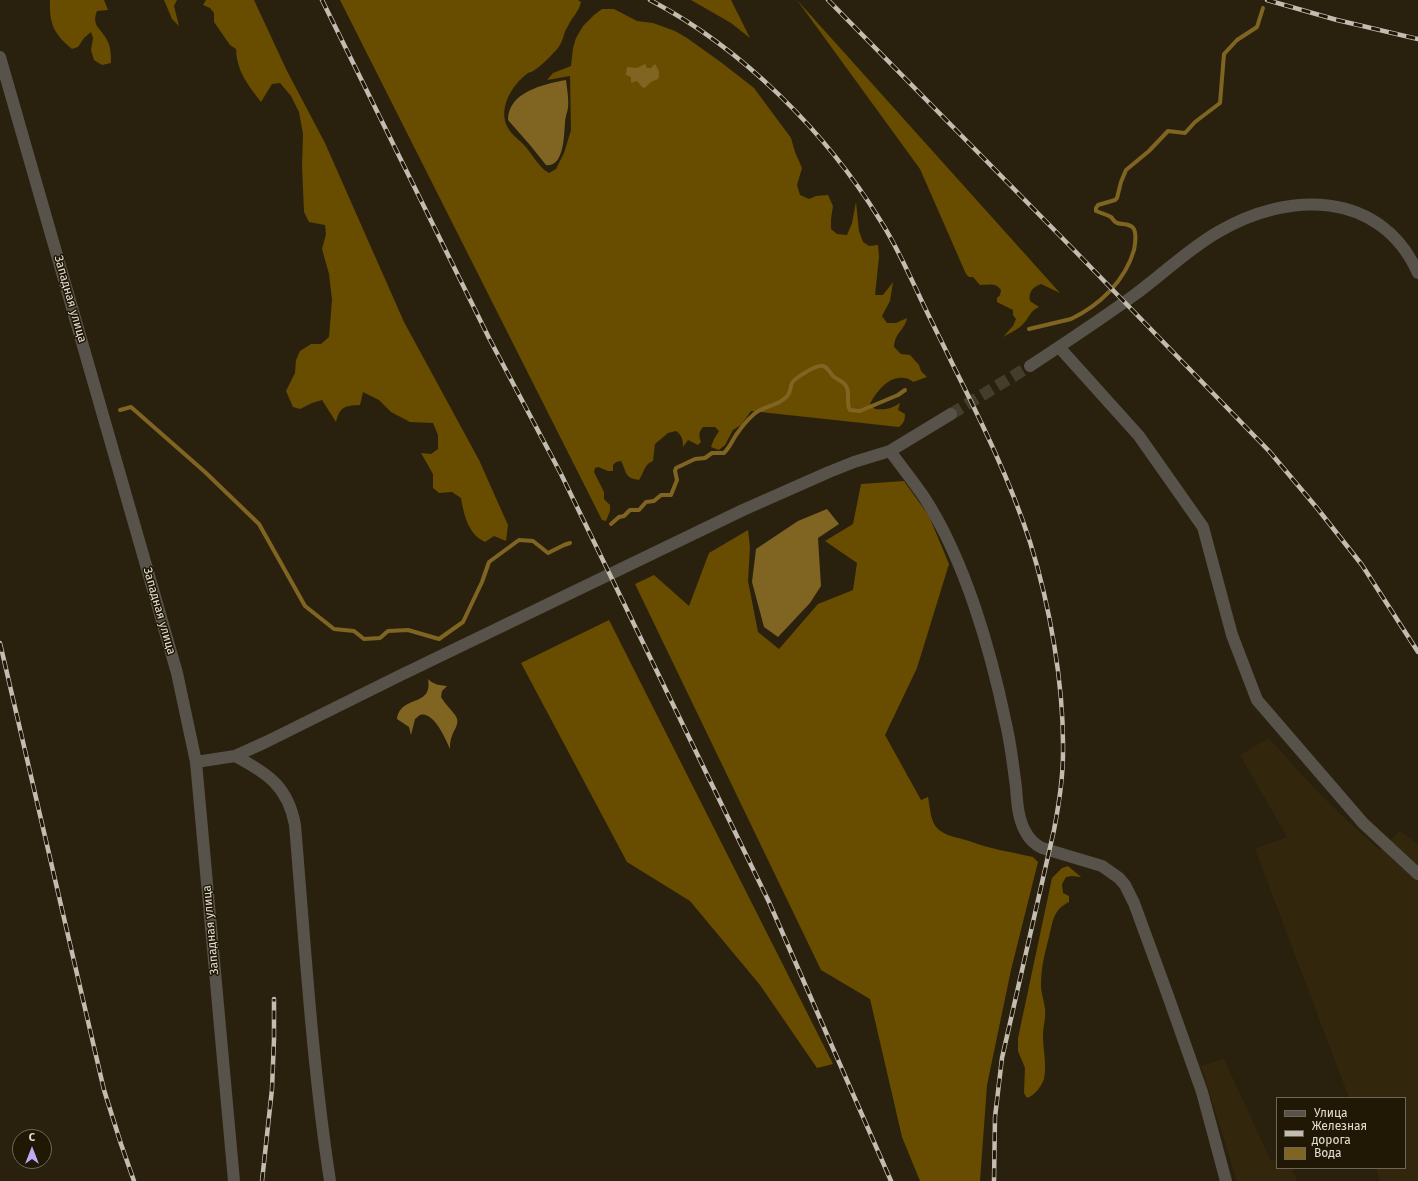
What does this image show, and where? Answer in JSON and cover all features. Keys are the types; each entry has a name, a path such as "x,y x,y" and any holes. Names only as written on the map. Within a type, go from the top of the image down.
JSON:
{"street":[{"name":"Западная улица","path":"0,57 177,673 196,762 234,1181"},
{"path":"1030,366 1132,296 1218,231 1252,216 1281,208 1298,205 1334,205 1362,214 1393,237 1404,248 1418,273"},
{"path":"1059,347 1139,436 1203,527 1232,635 1257,700 1364,824 1418,874"},
{"path":"196,762 235,756 266,742 743,510 829,472 854,462 890,451 951,414"},
{"path":"890,451 923,496 938,522 960,570 976,611 998,686 1005,717 1021,820 1025,830 1029,838 1036,845 1102,866 1119,878 1125,885 1134,904 1202,1092 1226,1181"},
{"path":"235,756 259,769 269,777 283,792 293,812 322,1130 330,1181"}],"shaded area":[{"path":"50,0 104,0 108,10 97,11 95,20 108,43 111,63 102,65 94,60 91,50 93,38 91,32 84,38 78,47 72,49 66,44 54,28 50,16"},
{"path":"164,0 177,0 174,6 179,26 172,19"},
{"path":"206,0 254,0 287,71 325,143 404,322 479,460 508,525 506,541 494,536 485,542 479,539 474,534 468,523 461,498 452,492 439,493 433,488 433,474 421,453 431,454 438,449 438,435 433,423 410,422 391,412 379,400 363,392 360,405 350,406 341,410 336,422 322,400 300,409 293,407 286,391 295,373 296,360 300,351 311,344 321,344 329,337 332,300 329,274 322,249 326,234 325,225 309,222 304,212 302,166 303,134 299,112 291,96 280,83 272,84 261,102 244,78 238,65 236,49 230,45 214,22 214,13 210,8 203,5"},
{"path":"340,0 578,0 581,2 579,9 566,29 558,48 542,64 528,73 517,83 508,96 504,111 508,129 526,148 538,164 549,173 556,169 564,153 571,130 570,76 547,80 553,73 571,66 576,38 583,26 602,9 614,9 637,21 653,23 675,31 722,63 754,88 791,138 802,168 797,185 800,195 809,199 816,196 828,195 833,206 831,229 837,234 847,235 852,223 856,202 859,231 863,242 869,246 878,245 879,257 875,295 883,295 893,282 890,301 882,316 887,323 896,323 907,318 896,338 894,347 901,354 910,355 927,377 913,382 905,378 893,379 879,390 870,404 875,409 888,409 900,403 898,410 905,414 902,424 899,427 751,411 741,425 733,430 725,445 719,450 711,447 719,431 715,427 703,427 699,434 701,442 698,445 688,440 683,447 680,434 676,431 668,433 655,444 653,461 646,466 639,480 628,476 621,461 616,462 613,465 613,471 608,471 598,467 595,468 594,472 604,492 604,499 610,505 610,511 606,521 602,520"},
{"path":"691,0 731,0 750,38 731,23"},
{"path":"797,0 1060,293 1041,284 1033,288 1030,292 1030,301 1039,307 1032,312 1024,323 1017,329 1003,337 1013,326 1016,319 1013,315 1013,310 997,302 997,298 1000,295 1001,290 999,287 994,285 980,285 973,277 969,277 966,274 920,169"},
{"path":"904,481 929,516 949,564 917,668 885,735 921,800 928,797 932,820 936,827 943,833 985,846 1033,857 1038,862 1011,970 987,1085 980,1181 920,1181 902,1137 870,999 821,970 635,584 654,575 689,606 709,553 748,530 750,547 748,581 758,632 779,649 818,604 853,590 857,563 825,541 853,524 861,484"},
{"path":"609,620 833,1064 817,1068 760,985 690,901 627,862 521,663"},
{"path":"1269,738 1313,787 1380,850 1400,831 1418,844 1418,1181 1380,1181 1376,1169 1406,1169 1406,1097 1349,1097 1255,849 1287,837 1240,755"},
{"path":"1068,866 1081,877 1066,877 1062,884 1063,893 1069,896 1069,902 1064,905 1054,916 1041,979 1041,988 1045,1006 1043,1036 1045,1074 1039,1088 1033,1095 1027,1098 1024,1093 1025,1068 1018,1051 1018,1038 1052,878 1062,868"},
{"path":"1224,1059 1271,1161 1276,1160 1276,1169 1292,1169 1297,1181 1237,1181 1201,1066"}],"water":[{"path":"645,64 647,68 651,68 655,64 659,71 659,75 658,79 643,88 637,81 631,83 631,77 626,75 627,67 637,68"},
{"path":"566,80 568,108 565,119 562,150 560,156 552,165 546,165 508,120 510,110 514,102 529,91 548,84"},
{"path":"827,509 839,524 818,538 821,586 810,603 778,637 764,627 752,582 756,549 798,521"},
{"path":"428,679 435,684 447,686 442,691 441,697 457,718 456,726 451,739 450,749 439,727 430,717 420,715 415,719 411,735 409,727 397,719 404,706 426,694"}],"waterway":[{"path":"1029,329 1071,319 1092,307 1118,282 1130,261 1134,250 1136,240 1135,232 1132,227 1116,223 1111,217 1096,211 1096,208 1098,205 1117,198 1126,170 1149,151 1168,131 1185,133 1195,122 1220,103 1224,54 1237,40 1257,27 1263,8"},
{"path":"611,524 619,517 624,516 630,510 639,510 646,502 654,501 661,495 671,495 677,480 675,471 676,468 695,459 705,458 712,453 724,453 746,422 756,412 784,399 789,394 791,384 811,369 823,366 827,368 834,377 845,384 848,392 848,404 850,410 860,411 898,395 905,390"},
{"path":"120,410 131,407 205,472 259,524 305,606 334,629 354,631 364,639 380,638 388,631 408,630 439,639 463,622 482,582 489,562 519,540 533,541 548,553 570,543"}],"tunnel":[{"path":"951,414 1030,366"}],"railway":[{"path":"322,0 489,338 561,474 769,902 891,1181"},
{"path":"650,0 717,42 749,68 808,124 858,187 895,247 984,429 1004,473 1030,542 1044,592 1058,673 1063,727 1062,772 1054,830 1002,1058 995,1117 994,1181"},
{"path":"828,0 1269,451 1362,565 1418,652"},
{"path":"1267,0 1337,20 1418,39"},
{"path":"0,643 104,1090 134,1181"},
{"path":"262,1181 272,1089 274,999"}]}
